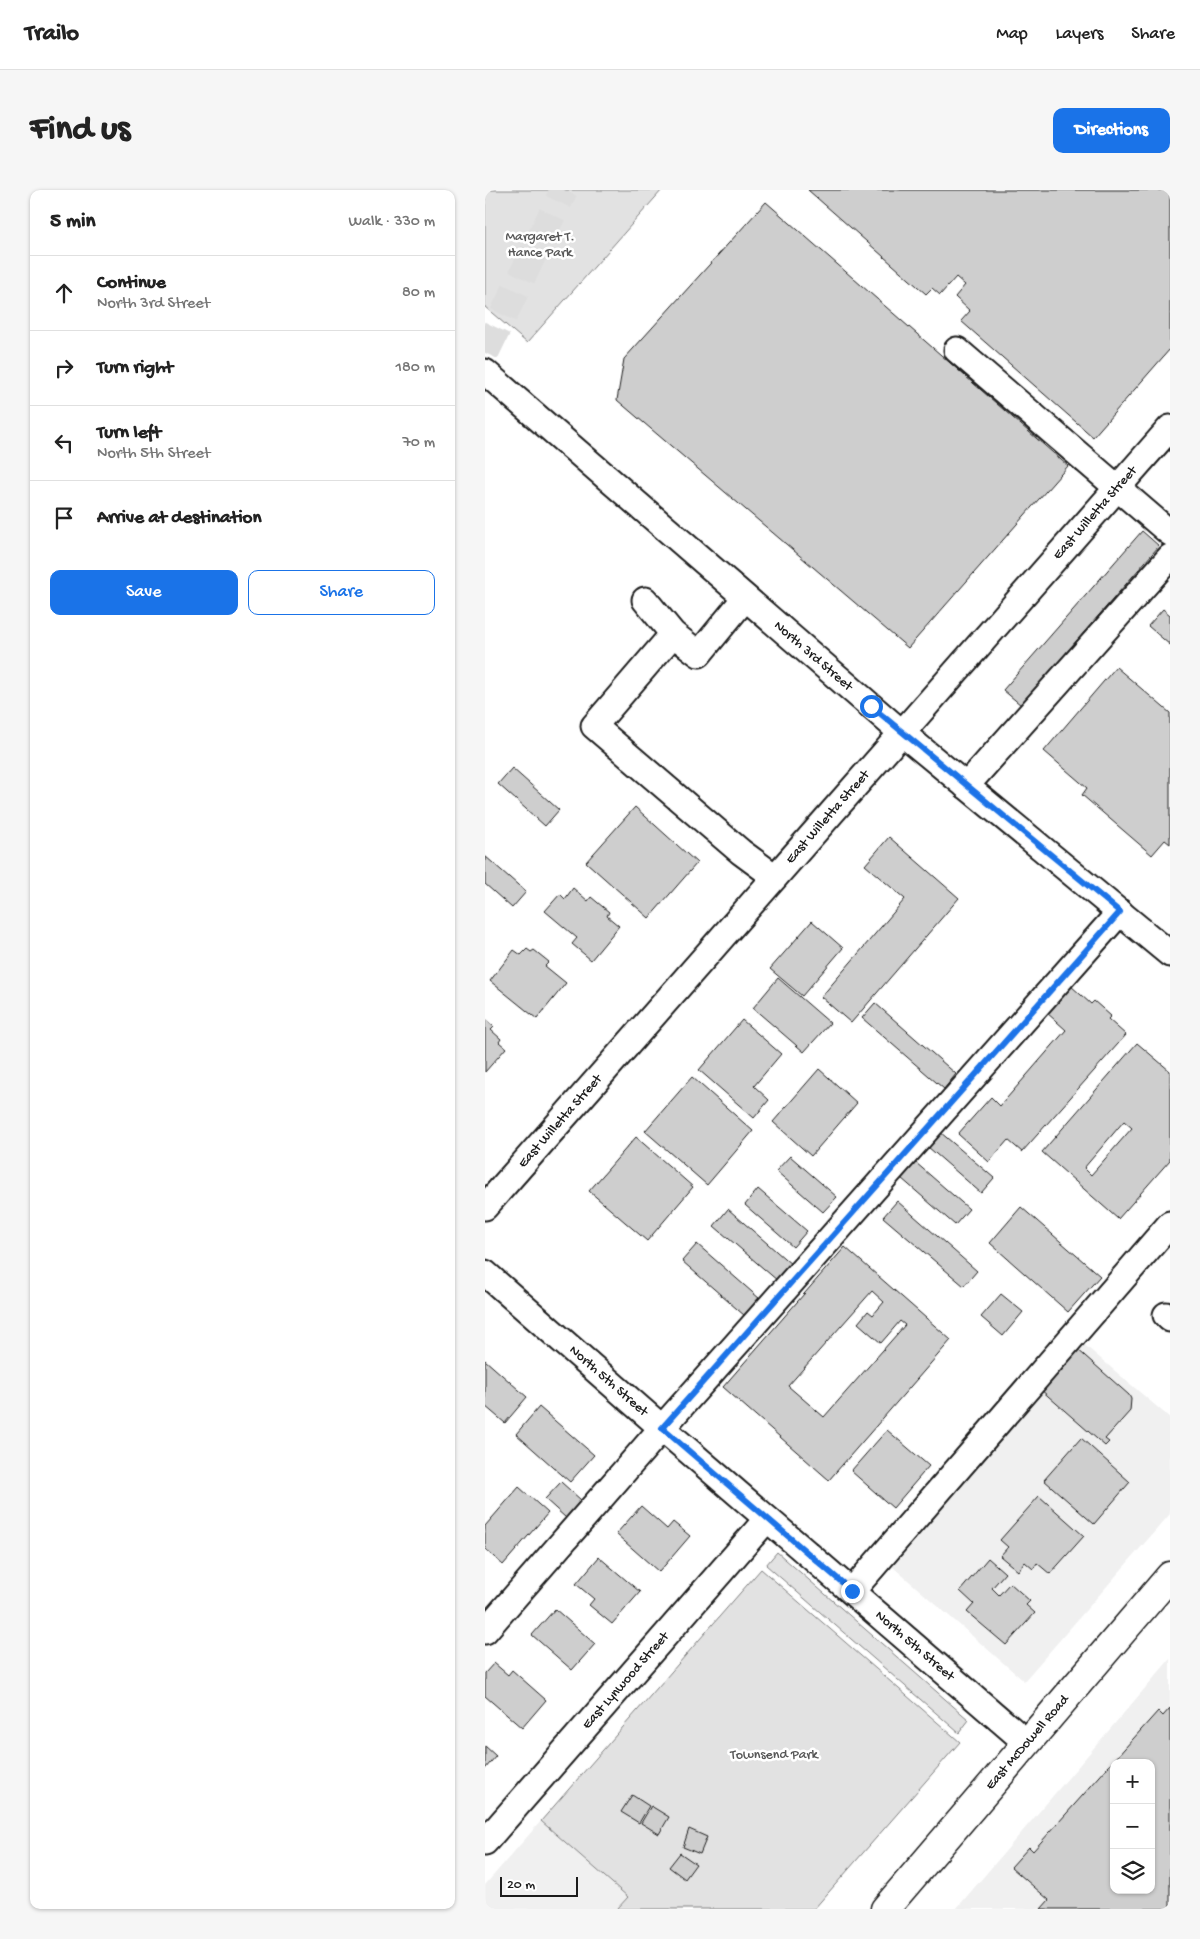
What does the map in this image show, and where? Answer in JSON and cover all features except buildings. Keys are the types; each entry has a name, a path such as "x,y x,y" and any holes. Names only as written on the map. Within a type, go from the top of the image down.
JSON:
{"main road":[{"name":"East McDowell Road","path":"885,1909 1170,1576"}],"street":[{"path":"957,350 1170,534"},
{"name":"North 3rd Street","path":"485,372 902,733 1170,954"},
{"name":"East Willetta Street","path":"485,1207 1170,428"},
{"path":"966,786 1170,557"},
{"path":"645,600 673,634 699,654 745,598"},
{"path":"673,634 594,726 741,852 775,878"},
{"path":"485,1631 662,1428 1120,912"},
{"path":"852,1591 1170,1224"},
{"name":"North 5th Street","path":"485,1273 1027,1743"},
{"name":"East Lynwood Street","path":"485,1842 767,1519"}],"shaded area":[{"path":"1080,1341 1170,1418 1170,1514 1024,1681 886,1561"},
{"path":"1170,1659 1170,1909 956,1909"},
{"path":"541,1821 628,1897 617,1909 485,1909 485,1885"}],"green space":[{"name":"Margaret T. Hance Park","path":"485,190 662,190 527,343 485,307"},
{"path":"777,1552 969,1720 959,1733 766,1565"},
{"name":"Townsend Park","path":"761,1569 960,1742 814,1909 617,1909 628,1897 541,1821"}],"tunnel":[{"path":"485,353 564,190"}],"route":[{"path":"852,1591 662,1428 1120,912 871,706"}]}
